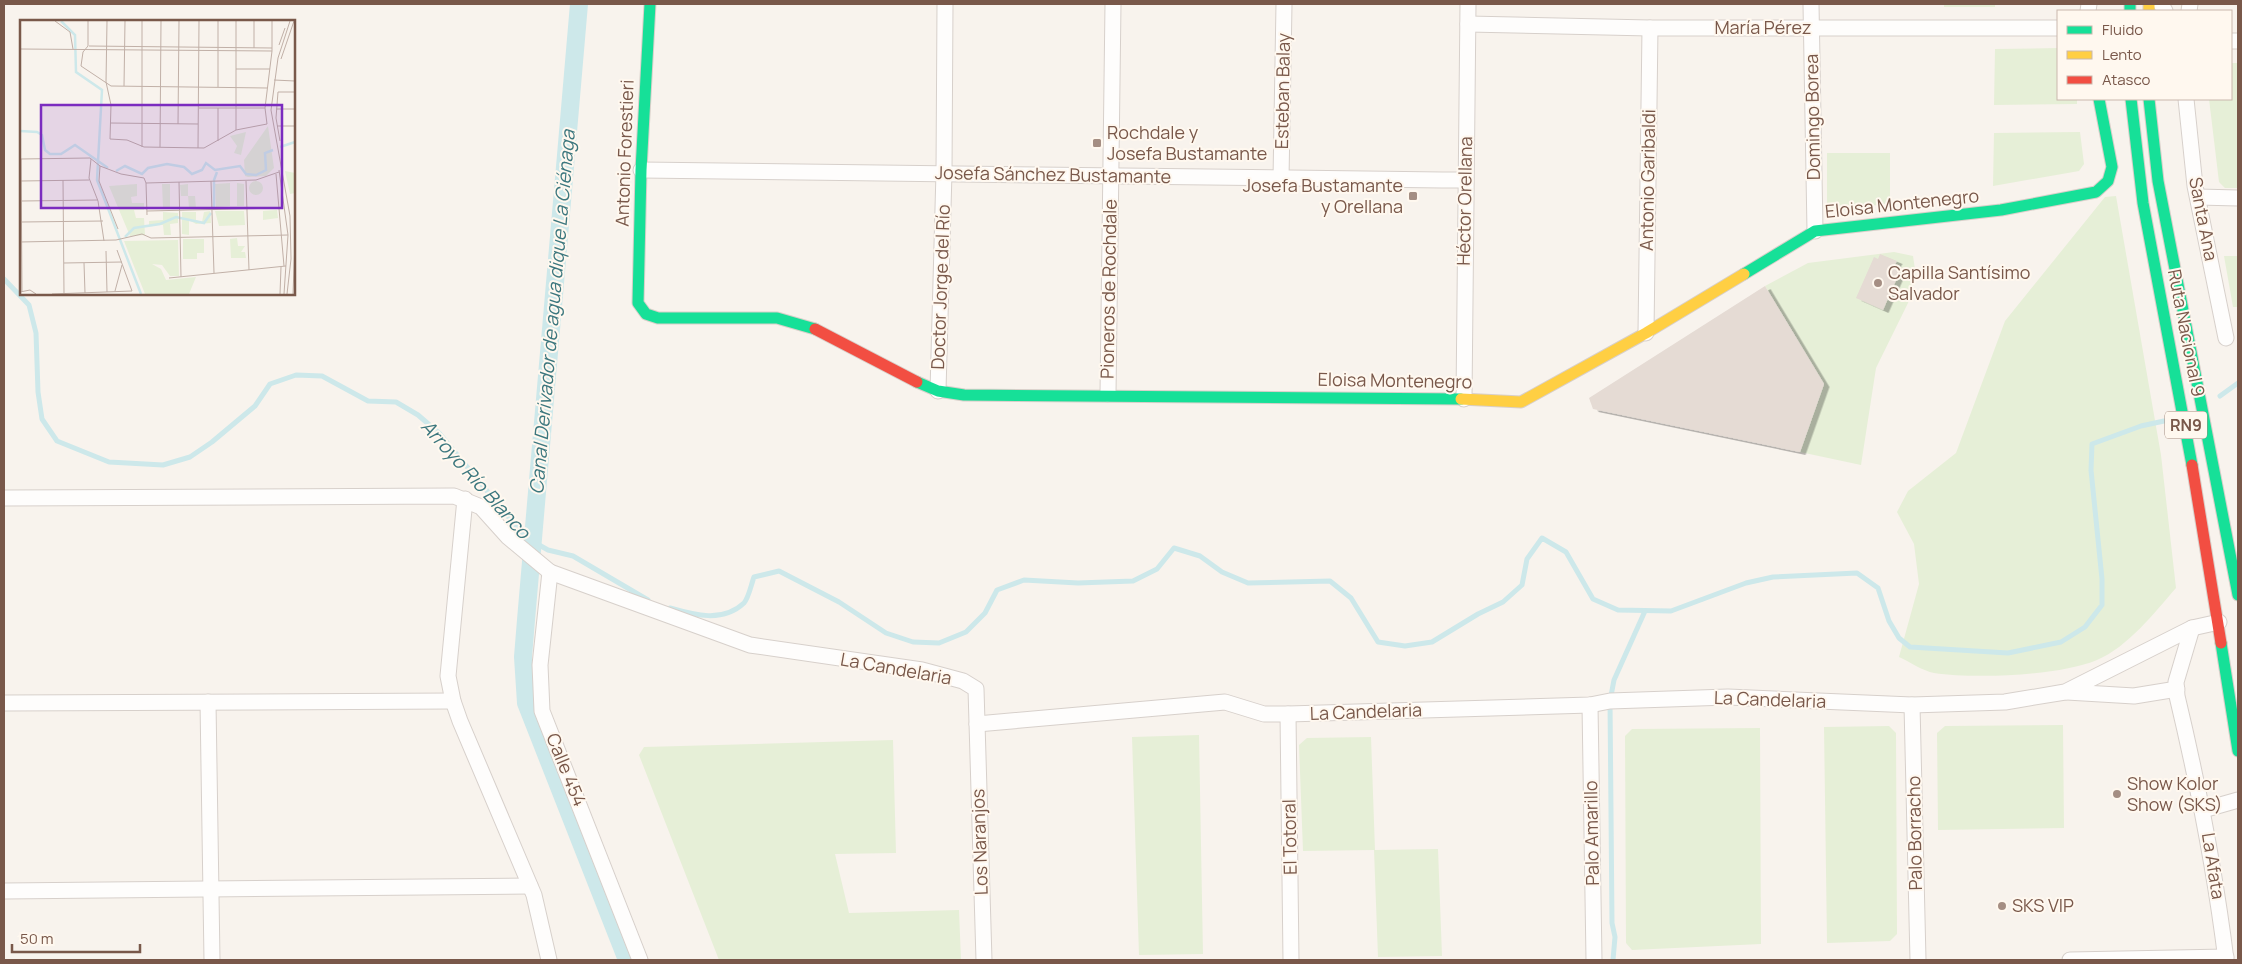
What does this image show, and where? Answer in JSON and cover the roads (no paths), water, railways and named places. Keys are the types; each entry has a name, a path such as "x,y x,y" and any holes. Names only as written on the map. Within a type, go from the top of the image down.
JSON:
{"street":[{"name":"Antonio Forestieri","path":"638,303 640,170 650,4"},
{"name":"Doctor Jorge del Río","path":"938,391 944,172 945,4"},
{"name":"Pioneros de Rochdale","path":"1108,394 1113,4"},
{"name":"Esteban Balay","path":"1281,179 1284,4"},
{"name":"Héctor Orellana","path":"1464,399 1468,4"},
{"name":"Domingo Borea","path":"1811,4 1815,231"},
{"name":"María Pérez","path":"1468,24 1650,28 2057,28"},
{"name":"Antonio Garibaldi","path":"1646,333 1650,28"},
{"name":"Eloisa Montenegro","path":"638,303 646,314 658,318 777,318 807,325 915,381 938,391 964,395 1108,394 1464,399 1521,402 1646,333 1815,231 2001,210 2096,192 2108,181 2112,167 2099,100"},
{"name":"Ruta Nacional 9","path":"2131,100 2145,212 2187,431 2219,622 2229,705 2238,751"},
{"name":"Ruta Nacional 9","path":"2149,100 2158,181 2238,595"},
{"name":"Santa Ana","path":"2186,100 2198,198 2226,338"},
{"name":"Josefa Sánchez Bustamante","path":"640,170 944,172 1110,177 1465,180"},
{"path":"2198,198 2238,198"},
{"path":"4,498 454,496 481,507 508,537 550,572"},
{"path":"465,499 448,676 453,701 530,886 549,960"},
{"name":"La Candelaria","path":"550,572 750,645 922,670 963,681 976,689 977,724 1209,702 1225,702 1264,714 1288,714 1590,705 1610,701 1728,697 1912,705 2004,702 2065,692 2192,628 2219,622"},
{"name":"Calle 454","path":"550,572 540,665 539,686 542,711 640,960"},
{"name":"La Afata","path":"2192,628 2176,682 2176,689 2216,879 2226,958"},
{"path":"2065,692 2134,696 2176,689"},
{"path":"4,704 453,701"},
{"path":"208,702 212,960"},
{"name":"Palo Amarillo","path":"1590,705 1594,960"},
{"name":"Palo Borracho","path":"1912,705 1918,960"},
{"name":"El Totoral","path":"1288,714 1291,960"},
{"name":"Los Naranjos","path":"977,724 984,960"},
{"path":"2203,810 2238,800"},
{"path":"4,890 530,886"},
{"path":"2070,960 2226,958"}],"waterway":[{"name":"Canal Derivador de agua dique La Ciénaga","path":"579,4 523,657 526,703 627,960"},
{"name":"Arroyo Río Blanco","path":"4,279 29,305 36,333 38,392 42,419 57,441 109,462 163,465 190,457 212,442 255,406 270,384 296,375 322,376 368,401 396,402 418,415 440,434 525,537 548,550 573,556 648,600"},
{"name":"Arroyo Río Blanco","path":"2220,396 2238,383"},
{"name":"Arroyo Río Blanco","path":"670,608 708,616 727,613 744,603 754,577 779,571 839,602 886,633 913,642 939,643 966,632 985,613 997,590 1024,580 1078,583 1133,581 1157,569 1174,548 1200,556 1222,572 1248,583 1330,581 1351,598 1378,642 1405,646 1432,642 1478,614 1503,602 1522,585 1527,559 1542,538 1566,552 1593,599 1618,610 1671,611 1746,583 1773,577 1857,573 1878,588 1889,621 1899,638 1910,647 2008,653 2061,642 2085,627 2102,605 2102,579 2091,470 2092,444 2141,426 2164,421"},
{"path":"1613,960 1615,937 1612,923 1610,701 1614,680 1645,611"}],"place":[{"name":"Rochdale y Josefa Bustamante","path":"1097,143"},
{"name":"Josefa Bustamante y Orellana","path":"1413,196"},
{"name":"Capilla Santísimo Salvador","path":"1878,283"},
{"name":"Show Kolor Show (SKS)","path":"2117,794"},
{"name":"SKS VIP","path":"2002,906"}]}
